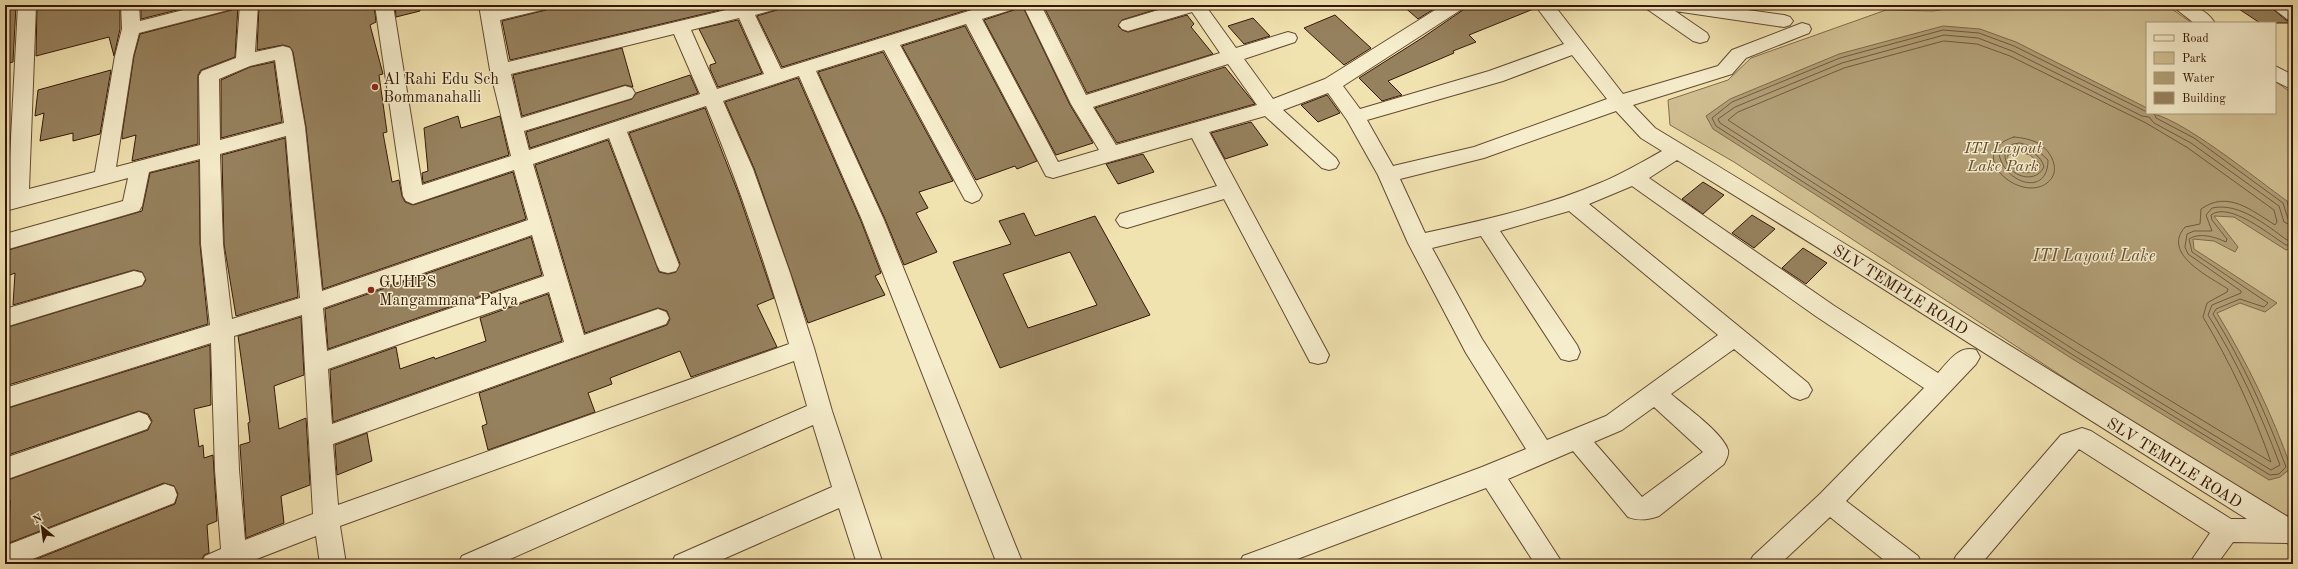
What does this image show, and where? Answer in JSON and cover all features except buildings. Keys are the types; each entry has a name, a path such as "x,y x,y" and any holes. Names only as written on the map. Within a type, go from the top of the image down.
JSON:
{"street":[{"path":"27,5 12,201 295,127"},
{"path":"104,177 124,56 131,29 130,5"},
{"path":"131,29 226,5"},
{"path":"245,62 249,5"},
{"path":"384,5 413,196 615,128 888,41 958,14 1008,5"},
{"path":"540,5 489,11 499,70 556,282 577,348"},
{"path":"499,70 681,28 771,5"},
{"path":"1032,5 1081,104 1111,153"},
{"path":"1128,25 1196,5 1234,56 1269,108 1329,163"},
{"path":"958,14 1053,171 1269,108 1332,84 1456,5"},
{"name":"SLV TEMPLE ROAD","path":"1544,5 1619,102 1648,133 1876,272 2032,373 2291,533"},
{"path":"1653,5 1700,37"},
{"path":"1671,5 1784,21"},
{"path":"1730,5 1745,16"},
{"path":"2180,5 2205,22"},
{"path":"2278,5 2293,15"},
{"path":"745,12 776,77"},
{"path":"681,28 744,169 803,348 820,411 870,564"},
{"path":"1388,175 1477,153 1619,102 1726,70 1739,54 1802,29"},
{"path":"1081,104 1288,38"},
{"path":"888,41 972,195"},
{"path":"1355,117 1496,76 1577,46"},
{"path":"333,564 326,520 322,438 315,364 312,303 295,127 284,52 245,62 209,76 212,244 222,330 227,470 224,560 326,520 803,348"},
{"path":"805,68 873,220 1010,564"},
{"path":"2276,73 2293,84"},
{"path":"1332,84 1355,117 1388,175 1419,243 1474,346 1540,452"},
{"path":"514,127 625,94"},
{"path":"615,128 668,265"},
{"path":"1197,129 1318,355"},
{"path":"1419,243 1486,227 1572,202 1633,177 1678,151"},
{"path":"5,242 132,206 140,168"},
{"path":"1633,177 1825,311 1940,386"},
{"path":"1127,220 1229,190"},
{"path":"1572,202 1800,390"},
{"path":"5,398 312,303 541,224"},
{"path":"1486,227 1569,352"},
{"path":"5,318 134,280"},
{"path":"315,364 556,282"},
{"path":"322,438 658,318"},
{"path":"1252,564 1491,475 1540,452 1577,439 1614,423 1734,336"},
{"path":"1762,564 1829,502 1968,357"},
{"path":"1577,439 1625,497 1637,509 1650,508 1715,457 1716,451 1655,394"},
{"path":"471,564 820,411"},
{"path":"5,469 139,422"},
{"path":"1965,564 2070,442 2082,438 2226,530 2291,533"},
{"path":"1491,475 1550,564"},
{"path":"684,564 846,493"},
{"path":"5,558 165,496"},
{"path":"1829,502 1909,564"},
{"path":"2202,564 2226,530"}],"green space":[{"name":"ITI Layout Lake","path":"1972,5 2166,5 2191,22 2146,22 2146,114 2276,114 2276,82 2293,94 2293,515 2276,516 1734,162 1670,125 1668,100 1728,80 1751,58 1886,10 1933,11"}],"water":[{"name":"ITI Layout Lake","path":"1943,26 1980,29 2016,42 2146,107 2146,114 2160,116 2197,136 2287,201 2293,225 2293,248 2286,250 2234,217 2214,216 2238,247 2235,252 2214,241 2193,239 2194,249 2277,303 2265,312 2240,303 2217,313 2239,351 2258,389 2276,428 2291,468 2280,477 2269,480 2071,358 1713,129 1706,116 1730,99 1839,54","holes":["2020,152 2030,155 2040,164 2039,170 2035,172 2030,173 2019,171 2010,165 2008,155"]}],"place":[{"name":"Al Rahi Edu Sch Bommanahalli","path":"375,87"},
{"name":"GUHPS Mangammana Palya","path":"371,290"}],"park label":[{"name":"ITI Layout Lake Park","path":"2003,156"}]}
